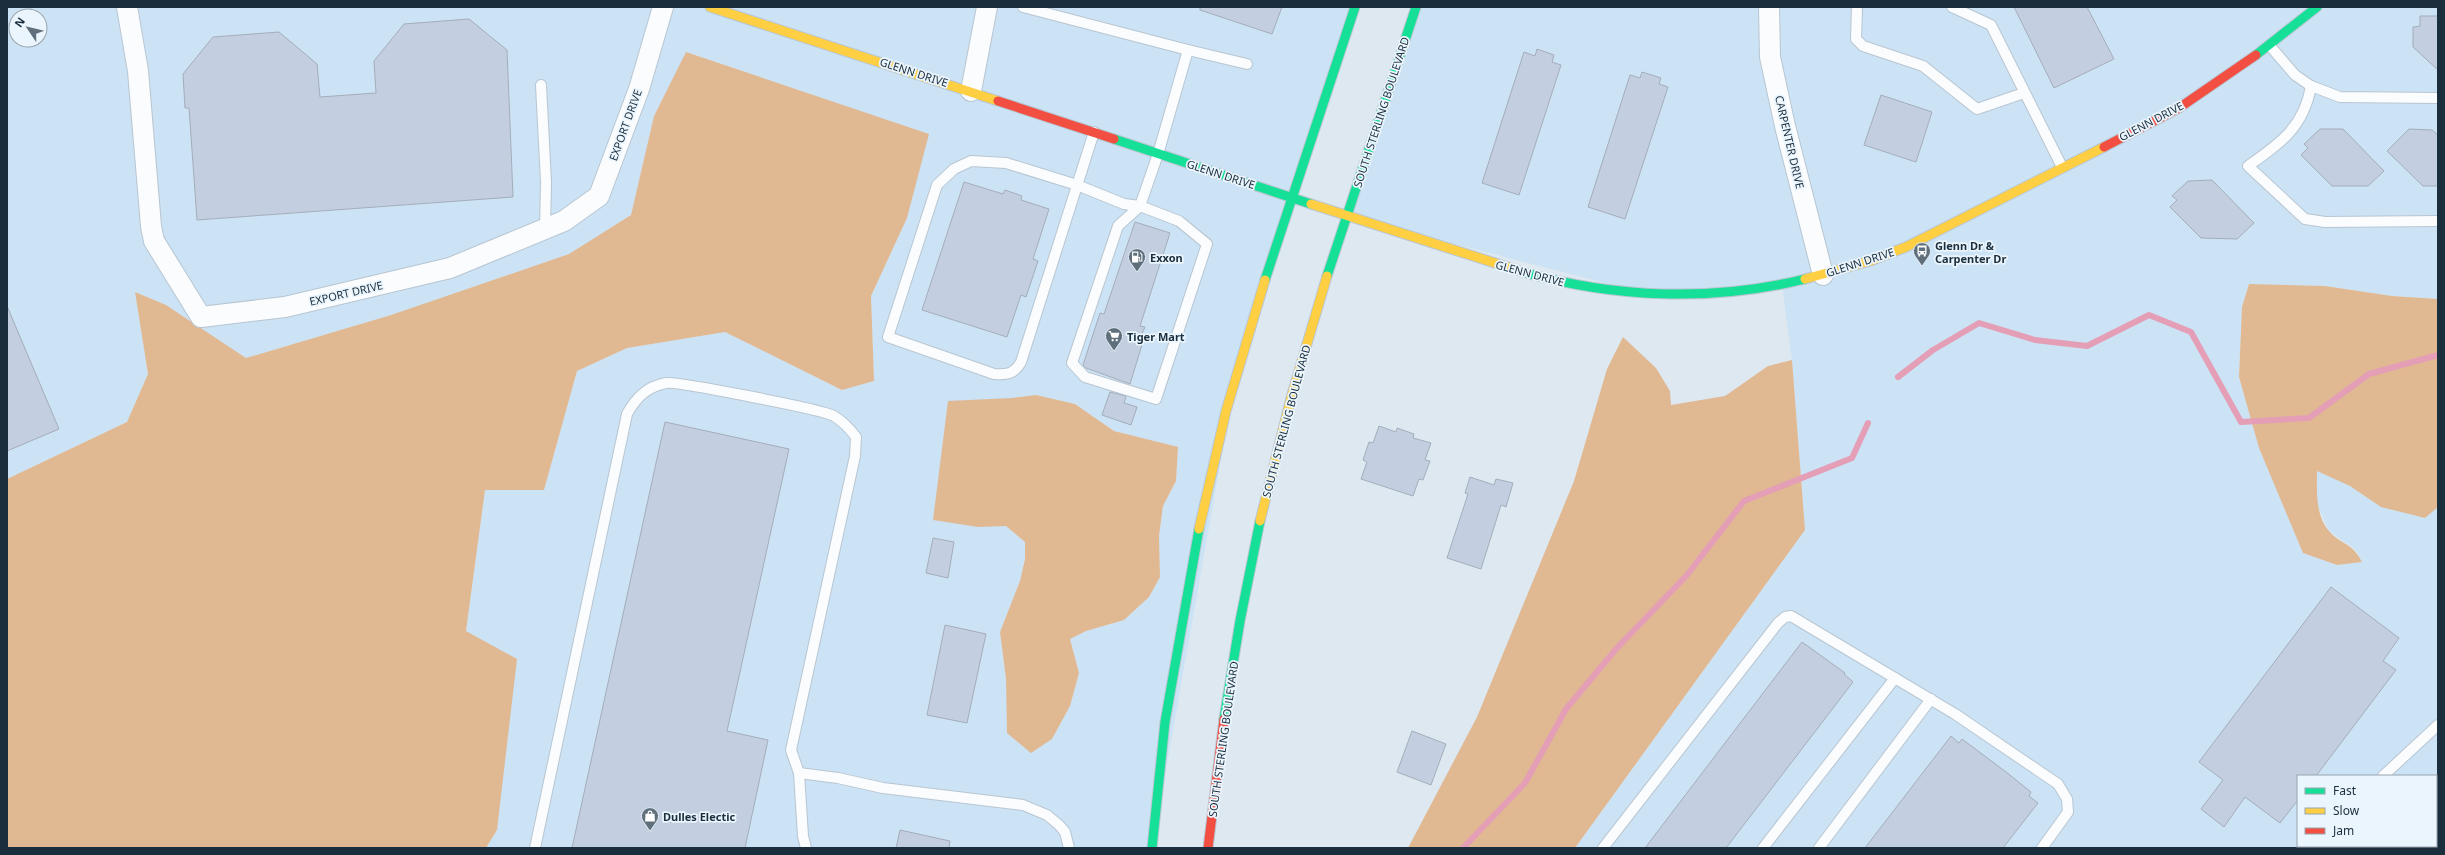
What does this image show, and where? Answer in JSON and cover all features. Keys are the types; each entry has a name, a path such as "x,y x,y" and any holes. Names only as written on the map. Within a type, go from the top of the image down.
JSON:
{"street":[{"name":"EXPORT DRIVE","path":"127,7 138,71 154,241 201,317 285,307 450,268 564,221 599,196 639,89 663,7"},
{"name":"GLENN DRIVE","path":"710,7 971,91 1158,154 1496,264 1557,281 1601,290 1644,293 1731,292 1782,284 1823,275 1906,247 2176,109 2270,46 2317,7"},
{"path":"971,91 987,7"},
{"path":"1152,848 1163,738 1178,641 1211,470 1235,381 1292,197 1355,7"},
{"name":"SOUTH STERLING BOULEVARD","path":"1208,848 1230,681 1254,549 1290,399 1347,216 1416,7"},
{"name":"CARPENTER DRIVE","path":"1769,7 1770,57 1785,126 1823,275"}],"lane":[{"path":"1023,7 1248,64"},
{"path":"1857,7 1856,39 1864,46 1923,66 1977,109 2024,93"},
{"path":"1952,7 1991,25 2062,168"},
{"path":"2270,46 2295,75 2311,86 2340,97 2438,98"},
{"path":"1094,132 1077,185 1021,362 1015,372 1006,375 994,374 888,337 937,185 954,169 972,161 1006,163 1077,185 1124,204 1140,206 1179,221 1206,244 1156,399 1085,377 1072,363 1118,226 1140,206 1158,154 1188,50"},
{"path":"541,85 546,182 545,229"},
{"path":"2311,86 2308,106 2293,130 2270,151 2248,166 2305,219 2325,222 2438,221"},
{"path":"535,848 627,414 634,401 644,392 653,387 667,383 678,383 833,415 856,437 855,456 791,750 799,773 803,836 806,848"},
{"path":"1603,848 1785,617 1791,616 1799,619 1931,699 2058,784 2067,799 2068,812 2042,848"},
{"path":"1763,848 1895,678"},
{"path":"1819,848 1931,699"},
{"path":"2384,775 2438,725"},
{"path":"799,773 838,778 883,788 1024,805 1047,815 1059,825 1065,832 1069,848"}],"shaded area":[{"path":"7,7 1355,7 1235,381 1152,848 486,848 497,830 466,631 485,490 544,489 577,371 627,348 725,332 842,390 874,380 871,296 907,218 776,83 687,52 654,116 631,215 569,254 391,315 246,358 166,305 135,292 148,374 127,422 7,479","holes":["1036,395 1075,404 1114,431 1177,448 1176,481 1163,506 1159,536 1160,577 1149,597 1124,620 1086,631 1070,639 1079,673 1070,706 1052,739 1006,679 1000,632 1020,581 1025,559 1025,542 1006,526 1012,398"]},
{"path":"1416,7 2438,7 2438,299 2392,296 2325,286 2249,284 2242,307 2239,377 2259,448 2303,553 2337,565 2362,562 2355,549 2329,531 2317,504 2317,470 2425,518 2438,507 2438,848 1575,848 1805,530 1792,360 1782,285 1644,293 1347,216"},
{"path":"686,52 929,134 907,218 871,296 874,381 842,390 725,332 627,348 577,371 544,490 485,490 466,631 517,659 497,830 486,848 7,848 7,479 127,422 148,374 135,292 166,305 246,358 391,315 569,254 631,215 654,116"},
{"path":"2249,284 2325,286 2392,296 2438,299 2438,507 2425,518 2381,507 2350,486 2317,471 2319,510 2324,525 2333,535 2354,550 2362,562 2337,565 2303,553 2259,448 2239,377 2242,307"},
{"path":"1623,337 1656,368 1670,391 1671,405 1725,396 1768,366 1792,360 1805,530 1575,848 1408,848 1477,717 1574,481 1607,369"},
{"path":"1036,395 1075,404 1114,431 1178,447 1176,481 1163,506 1159,536 1160,577 1149,597 1124,620 1086,631 1070,639 1079,673 1070,706 1052,739 1031,753 1007,733 1006,679 1000,632 1020,581 1025,559 1025,542 1006,526 978,527 933,520 948,401 1012,398"}],"building":[{"path":"1200,7 1282,7 1272,34 1200,10"},
{"path":"2014,7 2087,7 2114,59 2054,88"},
{"path":"2420,16 2438,16 2438,70 2413,47 2413,27 2420,26"},
{"path":"469,19 507,50 513,197 197,220 189,108 185,108 183,74 213,37 279,32 317,64 320,97 376,93 374,61 404,24"},
{"path":"1537,49 1554,55 1552,62 1561,65 1519,195 1482,183 1524,52 1535,56"},
{"path":"1642,72 1661,78 1659,84 1668,87 1625,219 1588,207 1630,75 1640,78"},
{"path":"1881,95 1932,112 1916,162 1864,145"},
{"path":"2320,129 2343,129 2384,171 2368,186 2332,186 2301,155 2308,148 2304,144"},
{"path":"2409,129 2432,130 2438,135 2438,186 2423,186 2387,151"},
{"path":"2212,180 2254,223 2237,239 2201,238 2170,207 2177,200 2172,196 2188,181"},
{"path":"964,182 1003,194 1005,190 1022,196 1021,200 1049,209 1033,259 1038,261 1026,297 1021,295 1007,337 922,310"},
{"path":"1135,222 1170,233 1140,326 1145,327 1142,334 1145,335 1130,384 1086,368 1083,365 1100,313 1104,314"},
{"path":"7,306 59,429 7,451"},
{"path":"1110,392 1126,396 1124,403 1137,407 1131,425 1102,415"},
{"path":"665,422 789,449 727,731 768,740 745,848 572,848"},
{"path":"1379,426 1396,432 1397,428 1414,434 1413,438 1431,443 1425,460 1430,461 1423,480 1419,479 1413,496 1361,479 1367,462 1363,460 1369,442 1373,443"},
{"path":"1470,477 1494,485 1496,479 1513,483 1506,507 1501,505 1481,569 1447,558 1468,494 1465,493"},
{"path":"933,538 954,542 948,578 926,573"},
{"path":"2331,587 2399,638 2383,661 2396,670 2317,775 2297,775 2297,801 2280,823 2245,797 2224,827 2201,809 2223,780 2199,762"},
{"path":"945,625 986,634 967,723 927,715"},
{"path":"1802,642 1845,673 1844,674 1853,682 1726,848 1645,848"},
{"path":"1412,731 1446,744 1431,785 1397,772"},
{"path":"1951,736 1959,743 1962,739 2006,772 2031,792 2029,796 2038,803 2003,848 1865,848"},
{"path":"900,830 950,841 949,848 896,848"}],"waterway":[{"path":"1898,377 1933,350 1979,323 2035,340 2087,346 2149,315 2191,332 2241,422 2309,418 2369,374 2438,355"},
{"path":"1463,848 1525,783 1566,709 1617,648 1687,575 1744,501 1852,458 1868,423"}],"traffic: fast":[{"path":"1265,280 1355,7"},
{"path":"1327,276 1416,7"},
{"path":"2256,55 2317,7"},
{"path":"1114,139 1311,204"},
{"path":"1523,272 1558,281 1593,287 1628,292 1664,294 1699,294 1735,291 1805,279"},
{"path":"1224,719 1240,621 1260,521"},
{"path":"1152,848 1165,722 1199,529"}],"traffic: slow":[{"path":"710,7 998,101"},
{"path":"1805,279 1870,261 1906,247 2104,147"},
{"path":"1311,204 1523,272"},
{"path":"1260,521 1291,398 1327,276"},
{"path":"1199,529 1226,411 1265,280"}],"traffic: jam":[{"path":"2104,147 2179,108 2256,55"},
{"path":"998,101 1114,139"},
{"path":"1208,848 1224,719"}],"place":[{"name":"Glenn Dr & Carpenter Dr","path":"1922,266"},
{"name":"Exxon","path":"1137,272"},
{"name":"Tiger Mart","path":"1114,351"},
{"name":"Dulles Electic","path":"650,831"}]}
